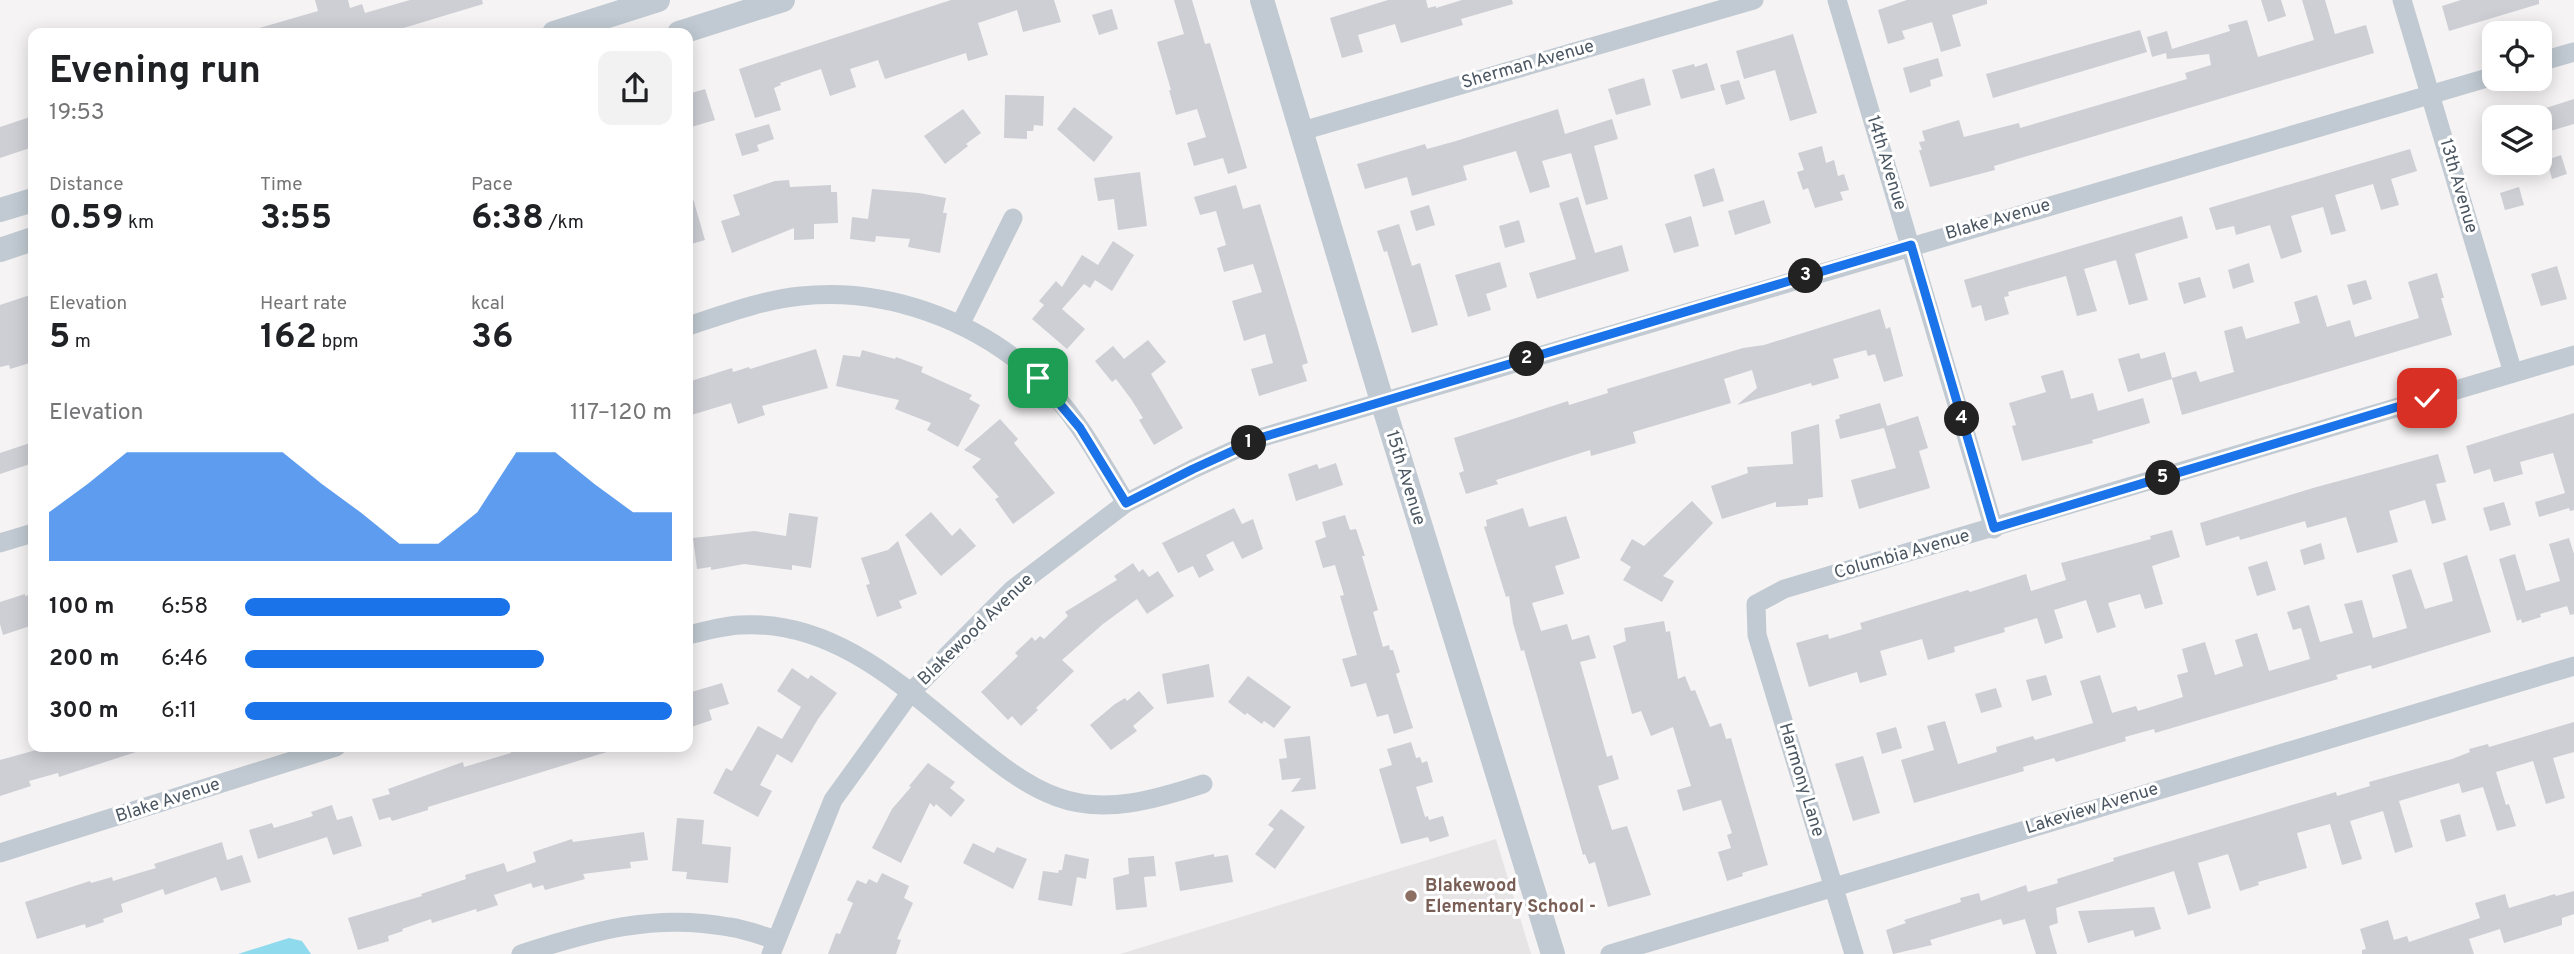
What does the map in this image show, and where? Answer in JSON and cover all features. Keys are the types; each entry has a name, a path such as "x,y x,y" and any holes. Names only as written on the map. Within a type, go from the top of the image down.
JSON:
{"street":[{"path":"570,28 658,0"},
{"path":"693,29 783,0"},
{"name":"15th Avenue","path":"1262,0 1382,401 1553,954"},
{"name":"Sherman Avenue","path":"1302,131 1754,0"},
{"name":"14th Avenue","path":"1837,0 1994,528"},
{"name":"13th Avenue","path":"2402,0 2513,373"},
{"path":"2552,58 2574,52"},
{"name":"Blake Avenue","path":"1382,401 2482,79"},
{"path":"0,210 28,202"},
{"path":"960,325 1013,218"},
{"path":"0,250 28,241"},
{"path":"693,324 758,304 802,296 846,294 900,302 960,325 1002,348 1038,378 1080,428 1126,503"},
{"name":"Columbia Avenue","path":"1756,604 1784,589 2574,355"},
{"name":"Blakewood Avenue","path":"774,947 833,800 911,692 1013,589 1126,503 1263,437 1382,401"},
{"path":"0,543 28,535"},
{"name":"Harmony Lane","path":"1756,604 1757,635 1854,954"},
{"path":"693,634 740,625 788,628 841,645 911,692 1025,782 1059,798 1105,805 1151,800 1203,784"},
{"name":"Lakeview Avenue","path":"1610,954 2574,666"},
{"name":"Blake Avenue","path":"0,853 320,752"},
{"path":"521,954 586,934 639,922 709,923 732,927 774,947"}],"shaded area":[{"name":"Blakewood Elementary School -","path":"1496,839 1531,954 1120,954"}],"water":[{"path":"289,938 302,941 311,954 238,954"}],"building":[{"path":"315,0 348,0 350,8 362,4 365,13 410,0 482,0 483,4 404,28 259,28 318,11"},
{"path":"951,0 1054,0 1061,22 1023,32 1017,10 978,23 988,55 968,61 966,53 885,79 878,60 850,69 856,87 830,96 821,69 780,83 781,85 774,88 781,110 755,118 739,69"},
{"path":"1174,0 1192,0 1205,44 1210,43 1247,168 1228,174 1223,158 1194,166 1187,143 1206,137 1197,109 1176,115 1157,42 1184,34"},
{"path":"1388,0 1426,0 1428,8 1462,0 1512,0 1513,4 1461,19 1463,25 1401,43 1395,24 1358,35 1363,52 1342,58 1330,18"},
{"path":"1907,0 1987,0 1987,4 1952,15 1961,46 1941,52 1932,22 1902,31 1905,39 1888,44 1878,10"},
{"path":"2261,0 2281,0 2286,16 2268,22"},
{"path":"2302,0 2325,0 2335,34 2366,25 2374,53 1994,166 1995,170 1930,187 1919,150 1922,150 1919,142 1925,141 1922,131 1959,120 1964,137 2019,123 2020,128 2187,79 2185,73 2211,65 2209,54 2167,59 2166,53 2152,57 2147,37 2167,31 2172,49 2230,31 2228,25 2247,20 2258,57 2314,40"},
{"path":"2461,0 2539,0 2539,4 2449,31 2442,6"},
{"path":"1112,9 1118,29 1099,35 1092,15"},
{"path":"2140,30 2147,52 1993,98 1986,74"},
{"path":"1793,34 1817,113 1790,121 1775,70 1744,79 1736,51"},
{"path":"1938,58 1943,76 1930,80 1931,86 1910,93 1903,68"},
{"path":"1707,63 1715,90 1681,99 1672,70"},
{"path":"1644,78 1651,105 1616,115 1608,89"},
{"path":"1739,80 1745,99 1726,105 1720,85"},
{"path":"705,89 715,120 693,127 693,93"},
{"path":"1005,95 1044,96 1043,126 1034,125 1033,131 1027,131 1027,139 1004,138"},
{"path":"2574,99 2574,124 2552,130 2552,106"},
{"path":"1074,107 1113,137 1094,162 1057,129"},
{"path":"963,109 981,133 945,164 924,136"},
{"path":"1558,109 1565,134 1612,119 1618,139 1594,146 1608,199 1586,205 1571,153 1542,161 1550,187 1530,193 1516,151 1463,166 1467,180 1412,196 1407,177 1365,189 1357,164 1425,144 1427,149"},
{"path":"28,118 28,149 0,158 0,127"},
{"path":"769,124 774,139 757,145 759,151 742,156 735,134"},
{"path":"1822,146 1826,163 1834,160 1838,176 1844,174 1849,190 1840,192 1843,200 1815,208 1808,188 1803,190 1797,172 1804,170 1798,153"},
{"path":"2410,149 2417,171 2391,179 2399,205 2381,210 2373,184 2335,195 2346,231 2331,235 2323,207 2291,216 2302,252 2281,259 2270,225 2236,235 2234,226 2216,230 2209,208"},
{"path":"2561,155 2567,174 2552,179 2552,158"},
{"path":"1714,168 1724,201 1703,207 1694,175"},
{"path":"1140,172 1147,226 1118,230 1114,199 1098,201 1094,178"},
{"path":"789,180 790,187 831,185 831,192 837,192 838,223 814,224 814,239 794,240 794,228 732,253 721,221 740,215 733,195 775,181"},
{"path":"1236,185 1243,209 1260,204 1308,363 1302,365 1307,381 1259,396 1251,369 1273,363 1265,334 1244,341 1232,301 1262,292 1253,264 1224,272 1217,248 1226,245 1216,211 1200,215 1194,197"},
{"path":"2519,187 2524,205 2505,210 2500,193"},
{"path":"872,189 946,198 943,213 947,213 940,253 908,247 910,239 876,236 875,242 850,239 852,217 868,219"},
{"path":"1578,197 1595,253 1622,245 1629,271 1537,299 1529,273 1576,259 1559,203"},
{"path":"693,198 705,240 693,244"},
{"path":"1764,200 1771,223 1735,235 1728,211"},
{"path":"1429,205 1435,225 1416,231 1410,211"},
{"path":"1691,216 1699,246 1674,253 1665,224"},
{"path":"2182,216 2188,238 2135,254 2148,300 2129,305 2116,260 2084,269 2097,311 2077,316 2066,276 2008,292 2009,296 2004,297 2009,314 1985,321 1981,305 1972,308 1964,280"},
{"path":"1519,220 1525,242 1505,248 1499,226"},
{"path":"1399,224 1412,266 1420,263 1438,325 1412,333 1387,251 1384,252 1377,231"},
{"path":"1113,241 1134,255 1112,291 1095,280 1090,288 1084,284 1062,309 1085,329 1067,349 1032,319 1044,305 1039,301 1056,281 1062,287 1082,255 1098,265"},
{"path":"1500,262 1507,287 1486,294 1491,310 1468,317 1455,275"},
{"path":"2249,263 2254,282 2233,289 2228,270"},
{"path":"2557,266 2567,299 2541,306 2531,274"},
{"path":"2437,273 2452,335 2182,415 2172,379 2128,392 2118,359 2139,353 2141,359 2165,352 2172,378 2196,371 2200,382 2234,372 2224,331 2242,326 2246,339 2300,323 2294,302 2317,295 2327,327 2350,320 2355,337 2419,318 2408,282"},
{"path":"2200,277 2206,297 2184,304 2178,283"},
{"path":"2366,280 2372,299 2353,305 2347,285"},
{"path":"28,296 28,364 10,369 9,365 0,367 0,305"},
{"path":"1880,309 1886,329 1890,327 1903,376 1884,382 1875,354 1868,356 1866,350 1833,359 1839,378 1812,386 1811,383 1737,405 1757,388 1752,370 1724,379 1731,403 1633,432 1636,443 1591,456 1590,450 1496,480 1498,484 1466,494 1459,473 1464,471 1454,438 1568,401 1569,405 1608,393 1607,389"},
{"path":"1148,340 1166,362 1151,374 1183,428 1154,445 1139,420 1143,418 1131,399 1116,379 1112,382 1095,361 1113,346 1124,359"},
{"path":"816,349 828,388 762,406 765,415 738,424 731,403 693,414 693,380 732,368 733,372 749,367 750,369"},
{"path":"862,350 895,359 896,357 923,367 921,372 972,395 969,399 980,405 958,447 927,430 931,423 895,409 899,400 836,386 843,355 860,357"},
{"path":"2063,370 2071,399 2093,393 2098,411 2143,398 2150,423 2092,440 2093,443 2022,461 2012,426 2016,425 2009,403 2046,392 2041,376"},
{"path":"1880,403 1887,426 1918,416 1928,448 1919,451 1930,488 1859,509 1851,480 1896,468 1884,428 1840,439 1835,420 1840,418 1839,415"},
{"path":"2574,413 2574,510 2570,511 2569,508 2539,517 2535,502 2565,493 2553,453 2520,462 2523,474 2494,482 2490,469 2474,474 2466,446"},
{"path":"1000,419 1018,439 1014,443 1055,493 1013,524 995,499 999,497 972,467 981,459 964,450"},
{"path":"1819,424 1823,497 1808,499 1808,505 1776,507 1776,502 1722,519 1711,486 1748,473 1747,467 1793,464 1791,432"},
{"path":"28,444 28,465 0,474 0,453"},
{"path":"2438,454 2446,482 2436,484 2446,520 2432,524 2425,500 2389,511 2398,542 2357,553 2346,517 2307,528 2305,521 2240,540 2239,536 2206,546 2200,523 2313,488"},
{"path":"1336,463 1343,485 1296,501 1288,474 1317,464 1319,469"},
{"path":"1692,501 1713,523 1663,576 1674,581 1662,602 1623,580 1631,567 1620,560 1632,539 1644,546"},
{"path":"2504,502 2511,525 2490,531 2483,508"},
{"path":"1234,508 1242,524 1253,519 1263,549 1242,559 1233,541 1206,555 1214,570 1199,578 1193,566 1178,573 1162,543"},
{"path":"1523,508 1529,527 1566,516 1580,558 1555,566 1564,594 1532,603 1541,631 1567,624 1572,640 1589,635 1596,658 1580,662 1607,757 1612,755 1619,779 1598,786 1612,830 1627,826 1651,895 1608,907 1595,862 1589,864 1585,854 1583,855 1524,650 1521,651 1513,623 1509,596 1506,597 1484,527 1487,526 1486,520"},
{"path":"931,512 952,536 960,528 976,546 941,576 905,535"},
{"path":"789,513 818,517 811,568 792,565 792,570 744,564 711,570 711,567 697,569 693,538 754,531 786,536"},
{"path":"1345,515 1350,530 1356,529 1365,556 1362,556 1378,610 1373,612 1383,647 1389,645 1390,650 1393,650 1400,672 1396,674 1413,728 1394,734 1388,714 1377,717 1366,683 1351,687 1342,659 1357,655 1340,596 1344,595 1335,565 1323,568 1315,541 1326,537 1322,522"},
{"path":"2172,530 2180,557 2152,566 2163,604 2145,609 2140,594 2108,603 2116,627 2097,633 2086,600 2054,610 2063,638 2045,644 2037,618 2004,628 2005,632 1954,647 1955,652 1928,660 1922,639 1880,651 1887,675 1860,683 1857,672 1809,687 1796,643 1828,634 1829,639 1862,629 1860,623 2026,574 2031,591 2066,580 2061,563 2151,539 2150,536"},
{"path":"2569,538 2574,554 2574,614 2570,615 2567,606 2522,623 2521,619 2517,621 2499,559 2515,554 2526,591 2560,581 2549,544"},
{"path":"898,541 917,594 899,601 902,608 877,617 866,585 870,584 861,558 888,550"},
{"path":"2321,543 2325,559 2304,565 2300,550"},
{"path":"2467,555 2491,632 2372,669 2371,665 2336,675 2338,679 2155,733 2154,729 2125,737 2126,741 2056,762 2054,758 2023,767 2024,771 1914,803 1901,760 1934,750 1927,726 1945,721 1958,764 1997,752 1996,747 2033,736 2035,740 2093,723 2080,681 2100,675 2112,713 2136,706 2138,711 2183,697 2177,675 2188,672 2182,649 2205,642 2215,675 2243,666 2235,640 2257,633 2269,671 2310,659 2301,628 2293,630 2287,612 2309,605 2320,642 2353,633 2344,604 2362,600 2373,638 2407,628 2392,575 2411,569 2425,609 2453,601 2443,563"},
{"path":"2267,561 2276,590 2257,596 2248,567"},
{"path":"1133,563 1139,572 1143,569 1149,577 1158,571 1174,596 1147,614 1137,599 1103,624 1062,660 1074,671 1036,708 1038,710 1021,726 1012,716 1008,720 981,692 1018,656 1015,653 1032,637 1035,641 1040,636 1044,639 1068,616 1065,612 1117,580 1114,576"},
{"path":"28,595 28,627 3,635 0,602"},
{"path":"1664,621 1666,632 1670,631 1678,679 1685,676 1691,691 1695,690 1710,727 1721,723 1726,739 1731,738 1768,865 1727,881 1718,852 1731,848 1727,835 1732,833 1721,800 1683,811 1677,790 1691,786 1673,727 1651,736 1641,711 1632,714 1613,646 1626,641 1624,628"},
{"path":"1209,664 1214,697 1167,704 1162,674"},
{"path":"792,668 808,679 811,675 837,693 792,763 777,754 760,785 772,791 758,817 713,793 726,768 732,771 758,726 782,739 801,707 777,691"},
{"path":"2046,675 2052,695 2032,701 2026,680"},
{"path":"1248,676 1291,707 1274,728 1264,721 1262,724 1247,713 1245,715 1228,702"},
{"path":"722,683 729,704 709,710 712,720 693,726 693,692"},
{"path":"1996,688 2002,707 1981,713 1975,694"},
{"path":"1139,691 1154,708 1133,726 1137,731 1111,750 1090,725 1115,704 1125,698 1127,701"},
{"path":"2574,722 2574,752 2553,758 2565,798 2546,804 2533,761 2496,772 2516,826 2497,831 2483,787 2462,793 2459,783 2399,801 2413,847 2395,853 2383,811 2350,821 2362,859 2342,865 2330,824 2297,833 2307,868 2258,882 2259,885 2240,891 2228,854 2198,863 2211,908 2188,915 2174,871 2056,908 2058,923 2049,926 2057,954 2036,954 2025,919 2003,925 2001,919 1930,940 1932,945 1893,954 1886,930 1906,923 1904,920 1961,902 1960,898 1979,893 1981,901 2026,885 2028,892 2058,883 2057,879 2114,861 2113,858 2336,792 2337,796 2370,786 2369,782 2452,759 2470,752 2469,749 2488,744 2489,747"},
{"path":"1896,727 1902,748 1882,754 1876,733"},
{"path":"1310,736 1316,789 1291,792 1301,778 1282,780 1279,759 1287,758 1284,739"},
{"path":"1411,742 1416,758 1420,757 1422,763 1427,761 1433,782 1416,787 1425,817 1428,816 1429,820 1443,816 1449,836 1430,842 1428,837 1401,844 1379,769 1392,765 1387,749"},
{"path":"29,752 136,752 59,777 58,773 29,781 31,786 0,796 0,760"},
{"path":"607,752 428,807 428,810 392,821 390,817 379,820 372,799 390,794 388,789 463,762 464,767 511,753"},
{"path":"1863,756 1880,813 1853,821 1835,764"},
{"path":"928,763 955,782 950,788 965,800 951,817 936,804 934,807 930,803 901,863 872,848 892,809"},
{"path":"332,805 337,820 352,816 362,846 333,855 327,837 258,859 249,830 272,823 274,828 313,816 311,812"},
{"path":"1281,809 1305,827 1275,869 1255,854 1274,829 1268,825"},
{"path":"2460,814 2466,836 2446,842 2440,820"},
{"path":"677,818 704,820 702,844 731,847 728,883 686,879 687,872 672,871"},
{"path":"644,832 648,860 630,862 631,868 583,874 585,879 545,890 543,885 533,888 531,883 494,895 498,905 432,923 431,919 388,936 389,941 358,950 348,918 422,896 421,894 466,879 465,875 504,863 507,872 536,862 533,852 572,839 573,842"},
{"path":"222,842 227,860 242,855 251,882 221,891 216,877 165,895 163,889 121,904 123,912 103,919 104,922 86,928 85,924 37,939 25,902 90,881 91,883 112,877 113,881 156,868 154,864"},
{"path":"973,843 994,853 997,847 1027,859 1013,889 963,863"},
{"path":"1065,854 1089,859 1086,879 1077,877 1072,906 1038,900 1043,871 1058,873 1062,870"},
{"path":"1214,854 1214,857 1228,855 1233,882 1180,891 1175,862"},
{"path":"1154,856 1156,876 1144,877 1147,907 1116,910 1113,878 1129,874 1128,858"},
{"path":"882,873 909,886 904,898 913,903 897,939 901,940 896,954 828,954 853,903 847,900 857,880 866,884 869,879 877,883"},
{"path":"2574,891 2574,914 2562,918 2562,925 2504,943 2500,929 2469,939 2474,954 2362,954 2362,950 2366,949 2360,929 2388,920 2394,940 2407,936 2409,942 2480,918 2475,903 2505,894 2509,908"},
{"path":"2154,907 2161,929 2135,937 2133,930 2088,943 2078,911"}],"place":[{"name":"Blakewood Elementary School -","path":"1411,896"}],"route":[{"path":"1038,378 1080,428 1126,503 1263,437 1911,245 1994,528 2427,398"}]}
